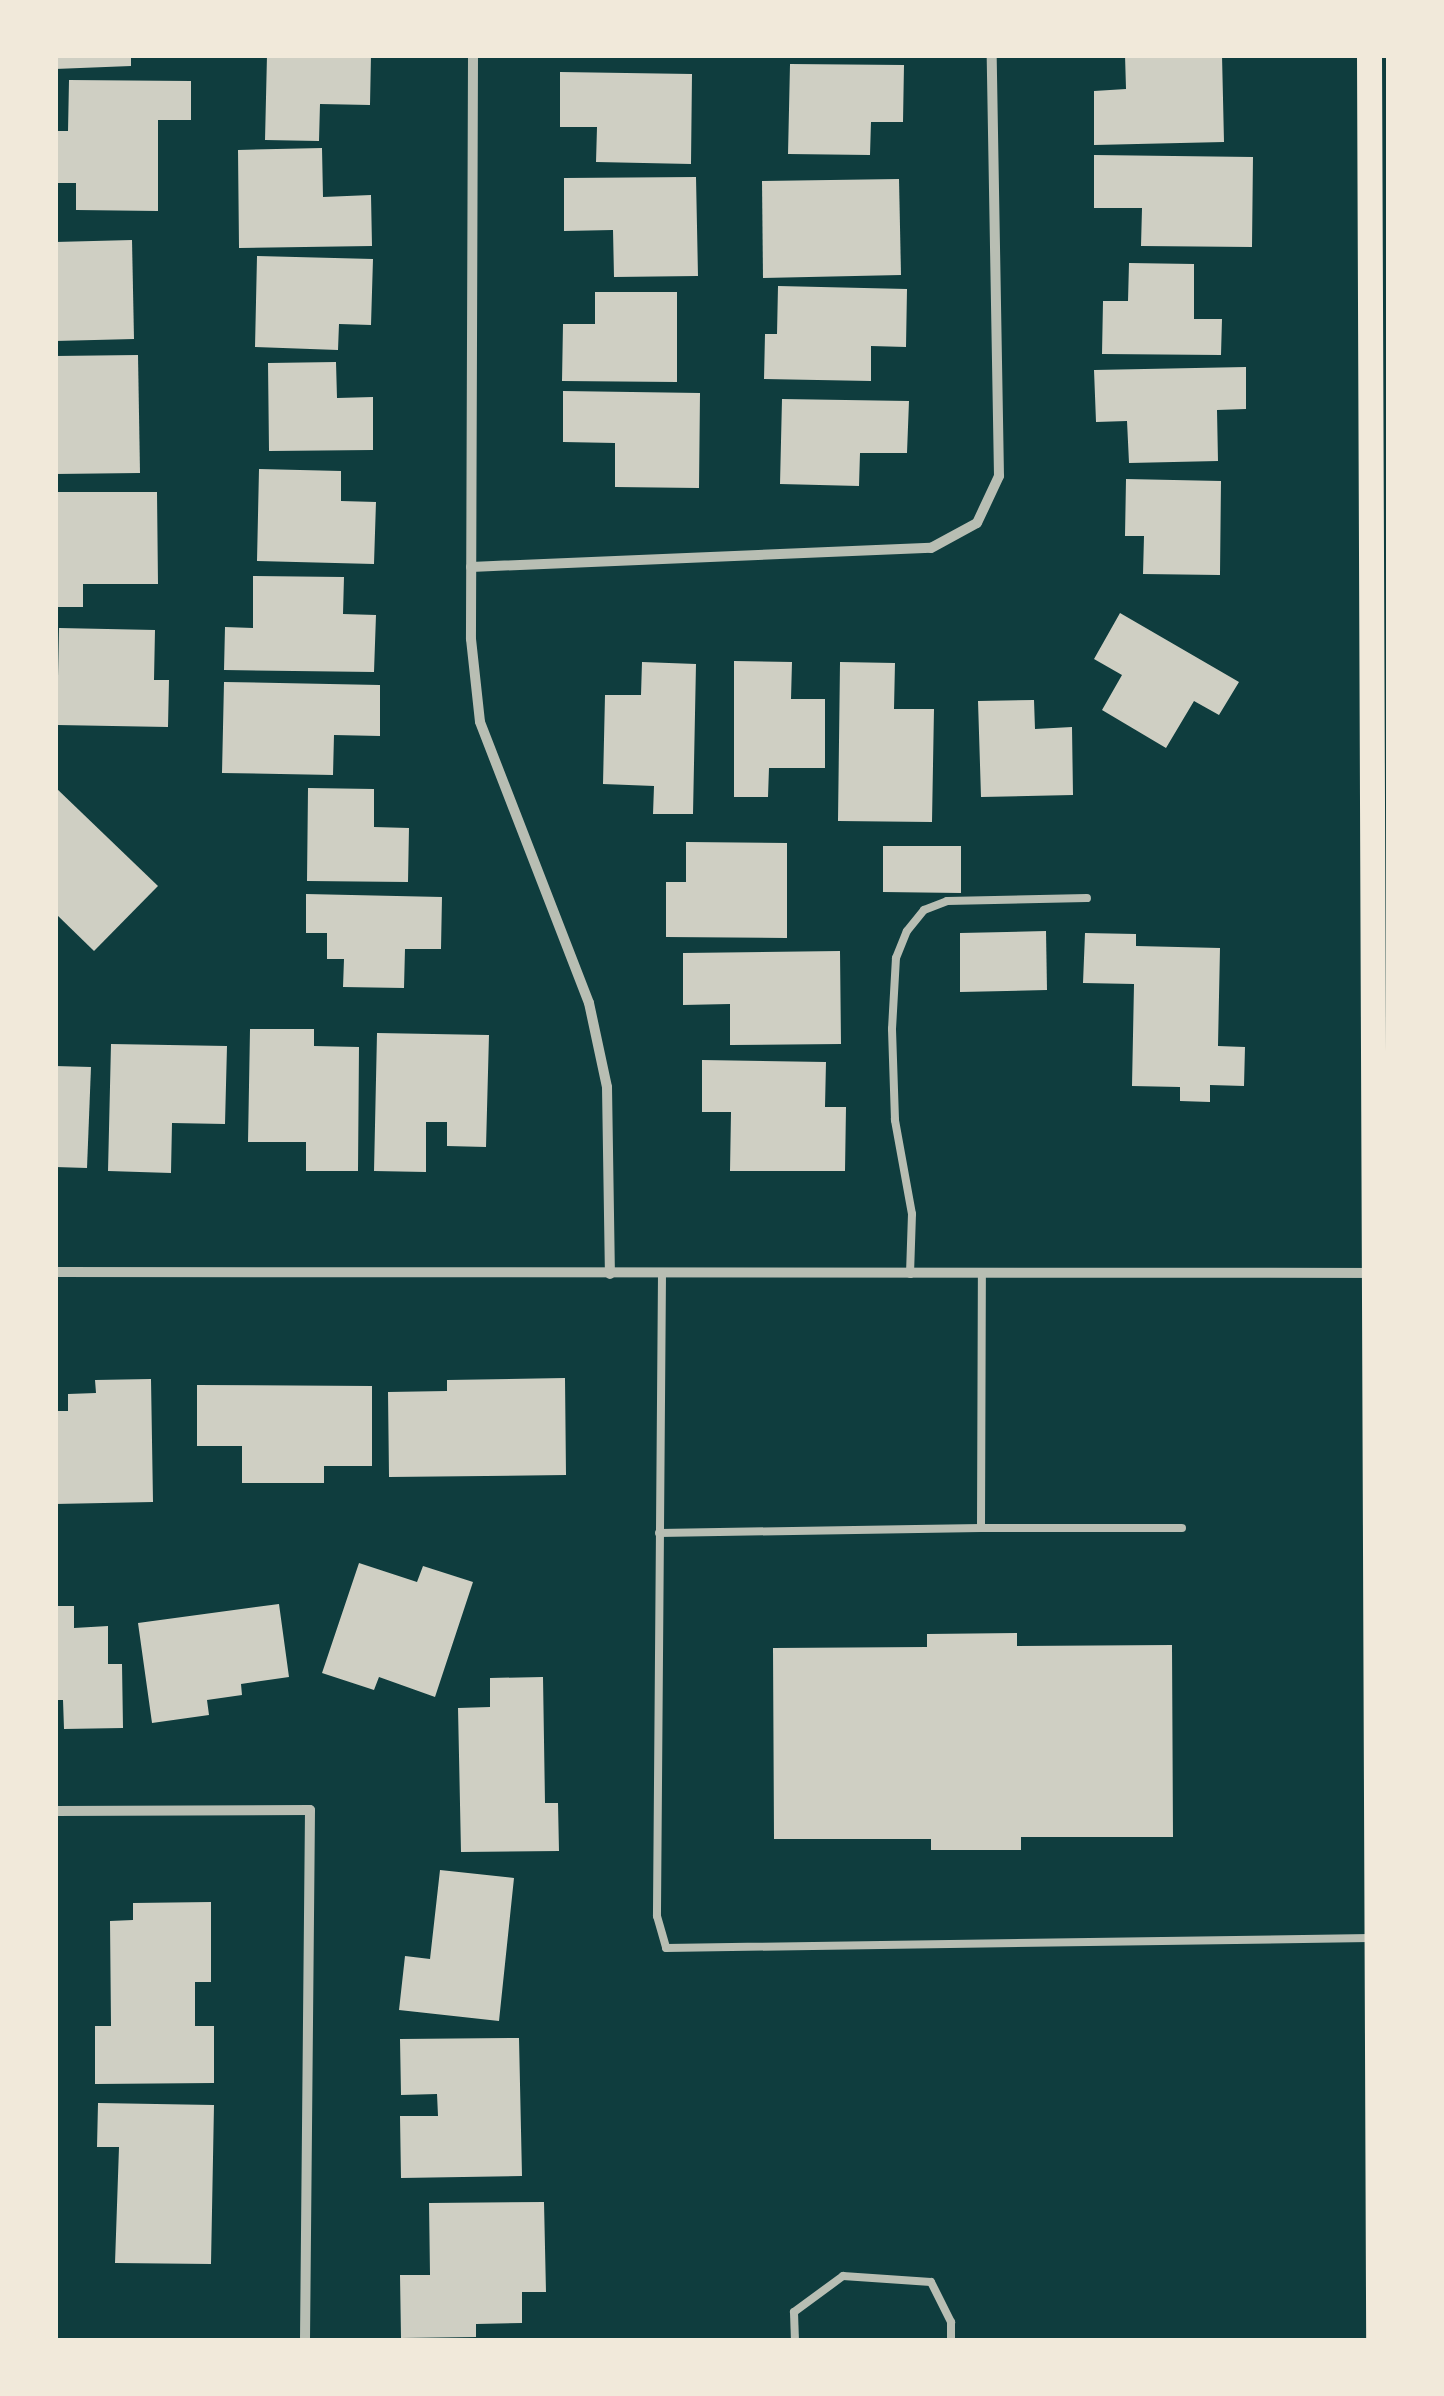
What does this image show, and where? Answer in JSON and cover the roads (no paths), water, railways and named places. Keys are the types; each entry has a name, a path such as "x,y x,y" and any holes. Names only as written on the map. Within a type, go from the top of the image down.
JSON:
{"main road":[{"path":"1369,55 1380,1273 1375,1938 1378,2341"}],"street":[{"path":"472,55 471,567 480,722 589,1003 607,1087 610,1274"},
{"path":"471,567 932,548 978,523 998,476 992,55"},
{"path":"55,1272 1380,1273"},
{"path":"55,1811 310,1810 305,2341"}],"lane":[{"path":"910,1274 912,1214 895,1120 892,1029 896,958 906,931 924,910 947,901 1086,898"},
{"path":"980,1528 982,1272"},
{"path":"662,1274 657,1916 666,1948 1375,1938"},
{"path":"660,1533 1182,1528"},
{"path":"795,2341 794,2312 843,2276 931,2282 951,2322 951,2341"}]}
